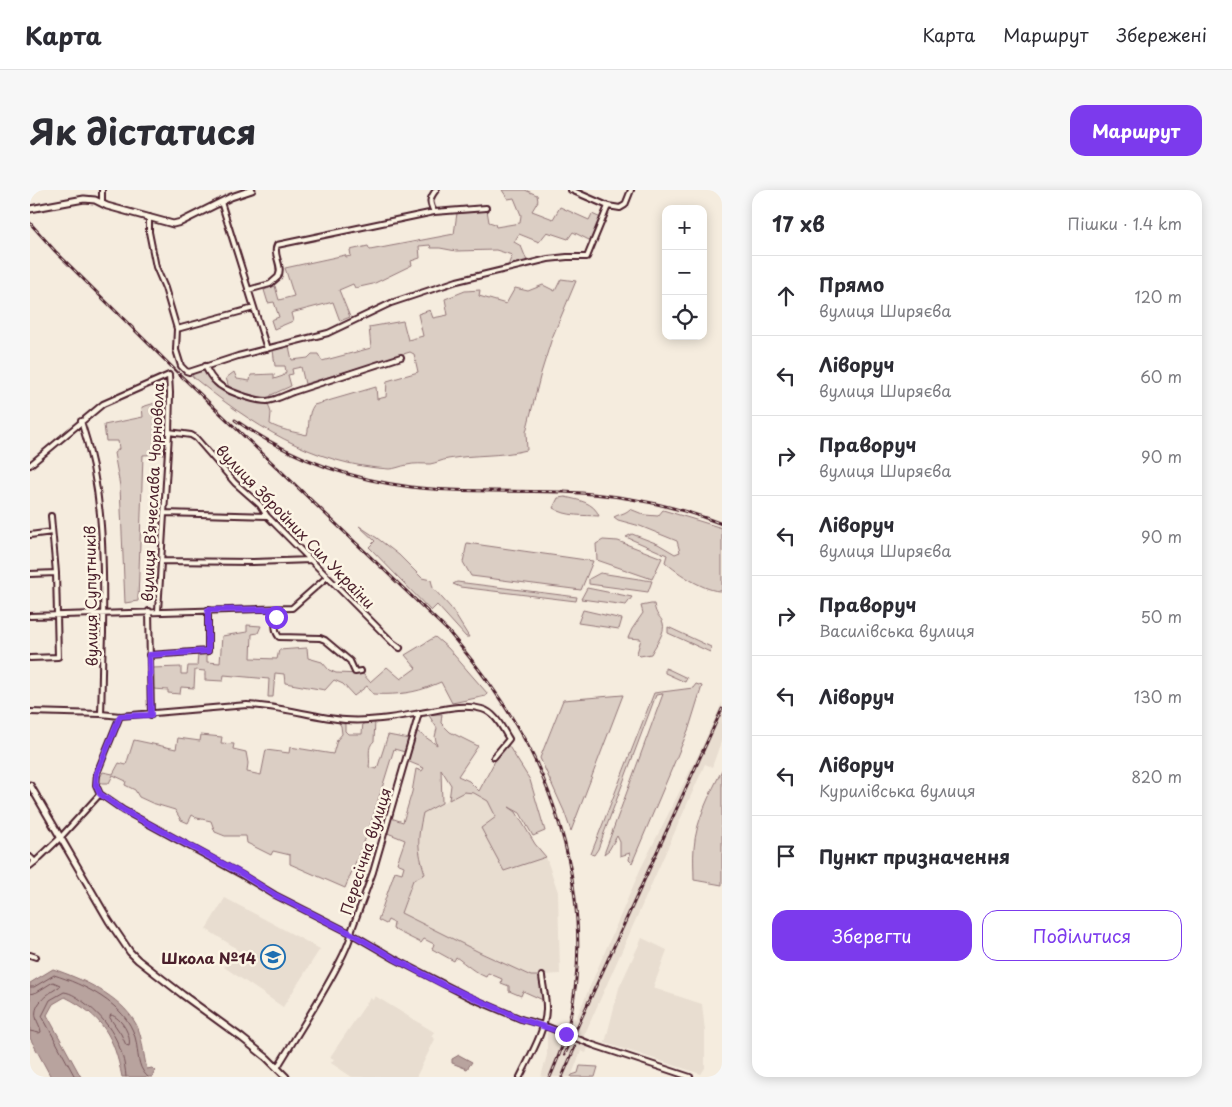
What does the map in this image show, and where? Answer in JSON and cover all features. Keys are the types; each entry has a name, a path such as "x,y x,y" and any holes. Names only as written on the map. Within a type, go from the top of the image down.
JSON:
{"street":[{"path":"102,190 102,202"},
{"path":"30,209 84,199 102,202 107,206 173,224 252,190"},
{"path":"434,212 430,198 436,190"},
{"path":"571,190 608,206 623,207 631,190"},
{"path":"221,202 267,349"},
{"path":"149,217 149,232 156,267 165,288 177,328 176,350 182,366 189,372 267,349 328,334 390,303 456,281 548,259 567,257 587,258 608,206"},
{"path":"248,290 275,281 280,274 275,250 277,245 434,212 486,208"},
{"path":"177,328 254,308"},
{"path":"206,366 214,381 222,387 265,401 401,357"},
{"name":"вулиця Вʼячеслава Чорновола","path":"80,421 103,404 169,375 169,432 158,611"},
{"path":"30,465 80,421"},
{"name":"вулиця Супутників","path":"80,421 95,471 102,525 104,584 101,714"},
{"name":"вулиця Збройних Сил України","path":"169,432 186,434 196,438 235,483 260,505 267,516 400,648"},
{"path":"164,513 267,516"},
{"path":"30,658 58,657 56,573 51,516"},
{"path":"30,534 52,532"},
{"path":"162,561 311,560"},
{"path":"30,574 56,573"},
{"path":"30,616 292,608 327,576"},
{"path":"275,609 276,634 279,637 320,638 325,640 353,665 355,672 361,671"},
{"path":"149,655 208,651 208,610"},
{"path":"149,611 151,715"},
{"path":"30,712 120,716 151,715 228,705 266,705 326,718 372,720 476,707 490,712 500,723 509,740 494,757"},
{"name":"Пересічна вулиця","path":"277,1068 338,964 352,934 352,929 376,863 419,713"},
{"path":"120,716 97,773 96,785 100,794 123,810 242,874 275,895 469,997 521,1019 543,1025 616,1054 690,1077"},
{"path":"30,785 112,926 138,960 242,1038 286,1077"},
{"path":"30,866 60,838 100,794"},
{"path":"30,857 35,862"},
{"path":"30,955 36,957"},
{"path":"520,1077 543,1025 546,1006 542,976"}],"shaded area":[{"path":"502,190 525,190 537,195 538,201 532,211 553,219 560,207 589,220 592,214 601,218 591,241 573,232 568,239 547,232 539,242 519,234 514,242 521,246 527,261 508,266 512,255 496,250 456,251 431,248 430,245 419,246 420,258 411,261 412,265 373,284 355,288 353,284 339,290 350,317 340,321 333,302 291,313 293,321 274,329 271,320 279,317 274,302 268,303 264,290 275,286 279,300 294,296 285,268 345,255 346,257 351,256 350,250 368,246 370,250 454,234 457,213 487,210 489,222 495,224 496,227 520,223 521,215 514,198 508,199"},
{"path":"561,279 576,281 552,338 541,373 526,432 527,450 507,454 458,457 430,464 413,464 391,469 361,466 309,451 284,439 237,411 192,375 198,371 203,371 214,384 234,395 268,403 271,413 270,424 307,435 314,405 376,387 377,399 386,397 387,381 418,372 414,354 410,352 305,384 301,367 292,369 293,374 288,375 291,386 266,398 255,397 229,388 226,378 234,372 237,379 250,381 251,375 274,374 274,379 283,376 286,372 285,366 275,366 273,350 289,346 292,360 308,358 312,354 318,354 322,361 371,348 369,327 403,321 408,340 423,336 418,314 430,310 433,318 448,315 445,299 465,291 480,290 479,296 506,304 515,288 528,291 543,285 555,291"},
{"path":"155,403 156,411 165,409 164,454 143,455 138,601 125,603 120,486 114,453 119,449 118,441 106,441 104,425 143,417 142,407"},
{"path":"565,497 589,505 597,511 599,516 570,514 553,508 558,498"},
{"path":"630,509 645,515 658,516 663,510 722,528 722,591 708,588 692,581 665,562 667,555 626,537 632,534 658,544 675,554 680,552 677,541 614,517"},
{"path":"359,526 399,555 422,578 431,580 433,588 451,608 469,637 466,637 437,605 431,611 369,547 375,541"},
{"path":"603,540 618,541 662,558 652,579 597,560 596,544"},
{"path":"467,543 593,561 581,590 471,576 463,562"},
{"path":"600,573 652,581 648,592 589,584 589,579"},
{"path":"457,582 577,597 576,601 460,587 453,584"},
{"path":"587,588 632,597 626,605 581,599"},
{"path":"654,604 664,627 660,639 651,654 640,656 637,653 641,639 628,638 643,613 641,606"},
{"path":"583,610 622,619 619,629 578,623"},
{"path":"247,625 261,626 258,633 252,634 251,658 277,659 279,650 307,648 308,658 322,662 329,670 336,673 363,674 370,682 387,667 401,679 416,668 405,655 435,637 448,648 487,693 486,696 452,703 441,682 420,690 393,694 373,694 367,686 354,696 343,684 334,680 325,690 285,683 284,674 275,673 273,697 268,697 269,679 224,675 223,681 205,680 205,671 195,670 194,688 181,687 180,694 168,693 168,690 153,689 152,668 181,667 181,674 187,674 188,666 197,666 198,653 207,653 207,662 220,663 222,636 247,632"},
{"path":"668,627 711,647 710,652 668,633"},
{"path":"665,668 687,678 685,682 665,673"},
{"path":"696,684 702,686 689,728 632,863 629,860 630,853 620,856 620,842 617,836 609,850 604,854 663,694 656,695 598,849 594,855 591,854 654,693 693,688"},
{"path":"623,695 571,831 540,758 563,700"},
{"path":"722,703 722,739 712,767 705,764 583,1038 590,1041 586,1053 581,1051 571,1077 541,1077 547,1055 547,1031 562,1037 568,1015 576,1019 640,870"},
{"path":"428,714 442,714 441,723 450,732 478,746 458,776 469,781 479,791 496,759 508,745 530,780 545,831 533,836 520,813 509,807 516,812 535,844 546,857 504,871 481,828 496,817 488,801 474,793 464,792 449,800 451,785 441,769 442,803 423,813 420,830 419,850 425,874 413,880 401,913 531,976 539,976 543,1000 523,991 521,996 509,991 509,986 501,983 502,979 488,973 486,977 456,957 454,961 432,949 434,944 424,939 421,943 393,929 394,923 388,920 386,924 378,920 395,871 402,873 404,866 397,863 405,840 385,832 388,817 403,822 412,792 416,769 422,771 424,768 407,761 415,730 437,745 435,737 437,728"},
{"path":"375,721 374,741 369,750 369,767 377,769 388,735 409,739 405,752 394,749 369,830 345,888 290,864 290,855 273,851 271,855 247,843 246,836 225,836 215,832 211,821 192,815 188,823 181,820 175,810 139,797 135,790 125,785 126,781 113,775 109,783 98,781 103,772 113,774 119,763 126,765 134,740 176,749 178,738 200,741 201,735 222,737 221,743 234,744 233,749 246,752 247,772 261,775 266,750 289,753 290,747 333,754 337,740 342,734 339,723 345,724 345,731 348,734 362,734 363,722"},
{"path":"722,770 722,885 694,880 694,848 701,817"},
{"path":"471,788 516,812 535,844 546,857 558,892 560,974 531,976 401,913 413,880 425,874 418,852 422,813"},
{"name":"Школа №14","path":"225,898 320,949 283,1007 224,967 236,948 206,929"},
{"path":"642,938 667,950 653,988 702,1004 705,1031 705,1068 701,1074 605,1043 619,988"},
{"path":"375,996 434,1032 431,1036 435,1039 416,1077 352,1077 331,1063 334,1059 330,1057 370,998 373,1000"},
{"path":"580,1066 598,1067 595,1077 571,1077 578,1073"}],"water":[{"path":"53,969 99,989 110,996 129,1014 136,1024 140,1035 147,1069 152,1068 155,1071 152,1077 122,1077 115,1050 105,1029 89,1012 65,997 53,1004 47,1015 81,1077 51,1077 30,1038 30,983"},
{"path":"459,1055 472,1062 467,1069 452,1063 452,1059"}],"railway":[{"path":"30,223 55,251 176,371 448,631 507,709 535,760 549,792 569,860 574,895 577,965 573,1000 564,1040 550,1077"},
{"path":"235,420 275,445 318,464 341,472 387,483 449,490 563,492 603,495 644,501 722,524"},
{"path":"565,1054 722,709"},
{"path":"562,1077 575,1047"}],"place":[{"name":"Школа №14","path":"273,957"}],"route":[{"path":"276,617 275,609 208,610 208,651 149,655 151,715 120,716 97,773 97,790 100,794 123,808 123,810 242,874 275,895 352,934 442,984 521,1019 566,1034"}]}
